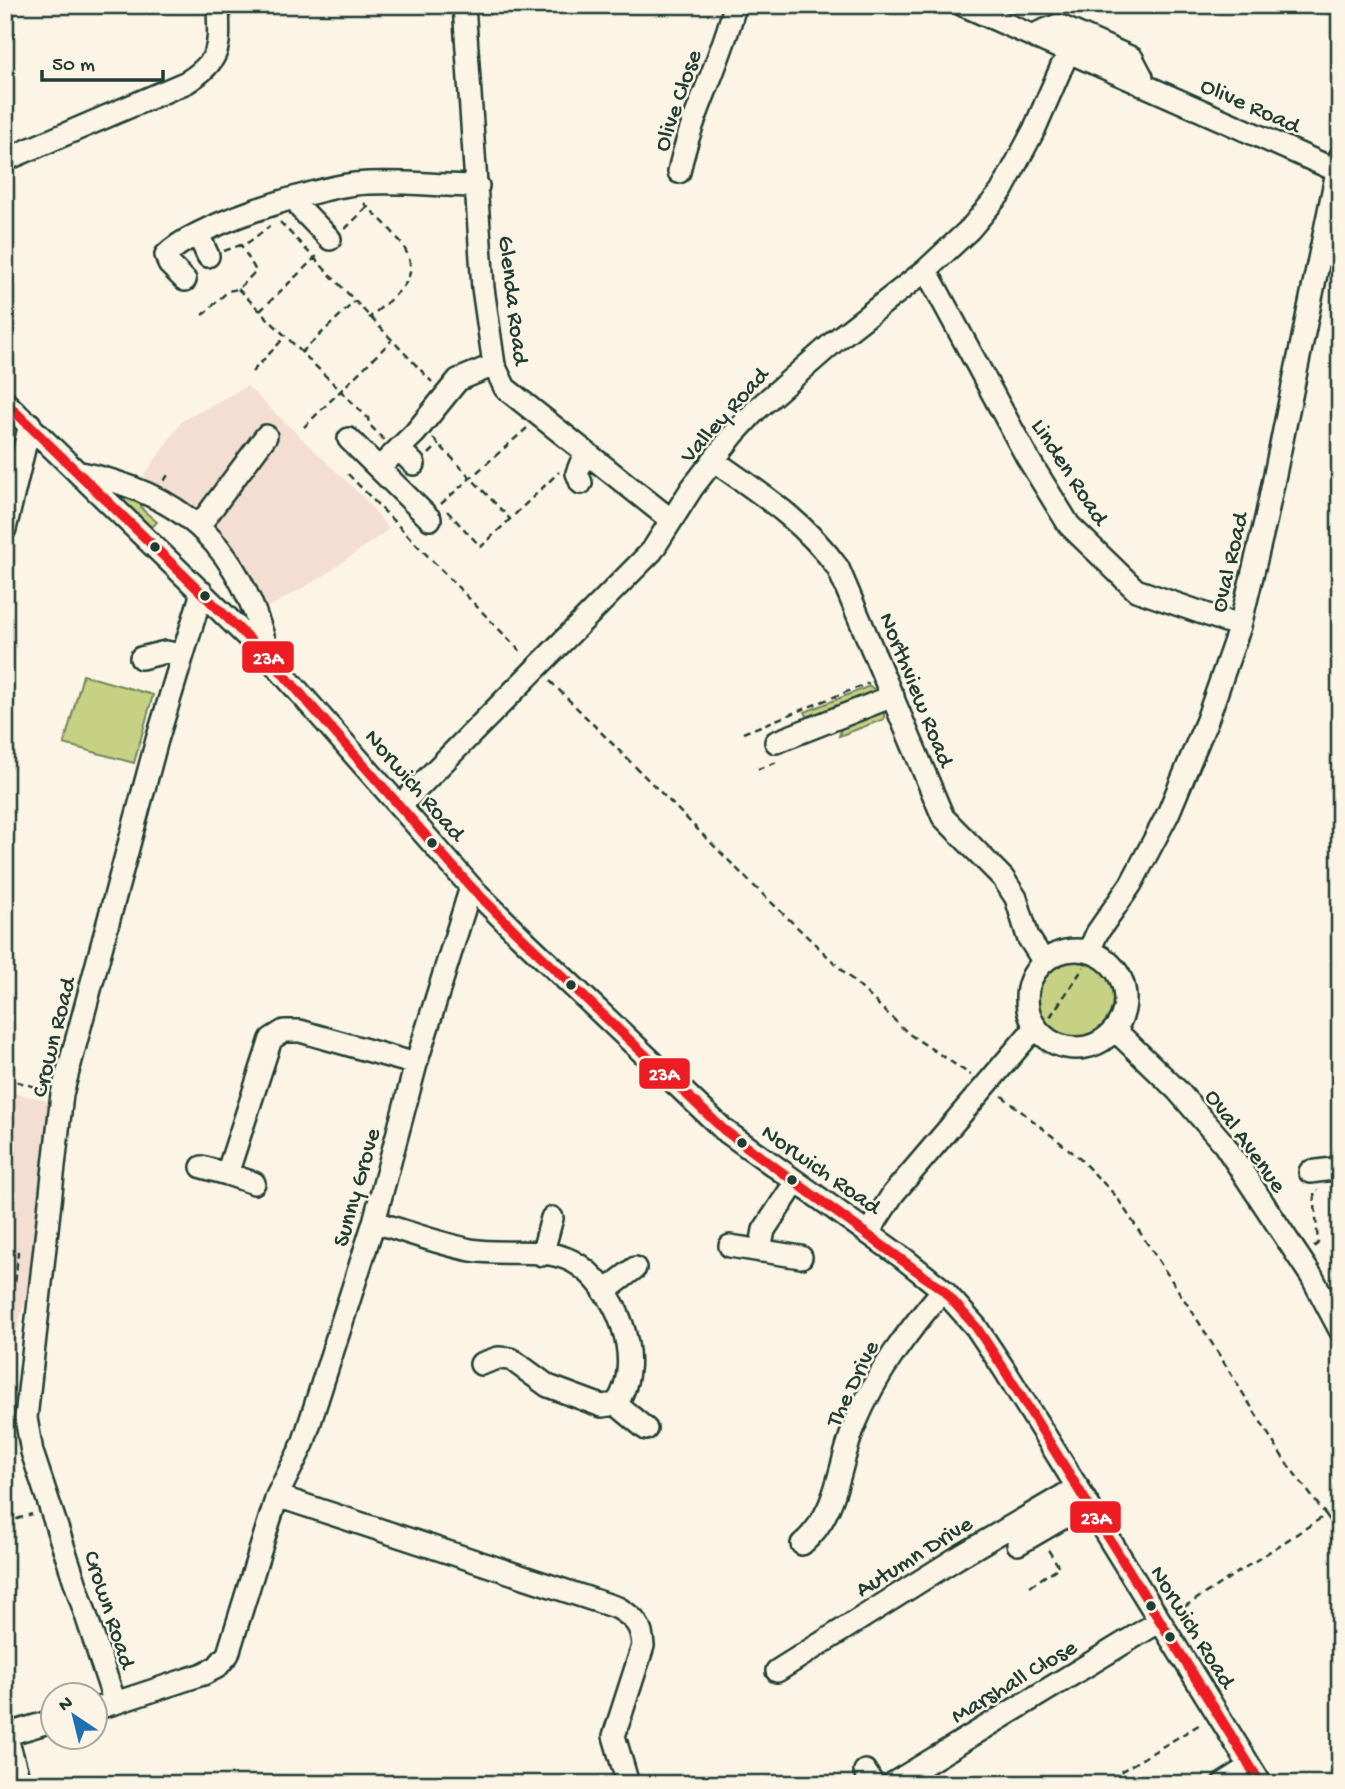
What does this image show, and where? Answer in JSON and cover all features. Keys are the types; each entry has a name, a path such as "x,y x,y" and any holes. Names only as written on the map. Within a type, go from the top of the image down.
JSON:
{"street":[{"path":"5,160 187,82 208,69 219,44 218,5"},
{"name":"Glenda Road","path":"464,5 483,288 494,365 505,388 671,520"},
{"name":"Olive Close","path":"679,172 686,139 730,27 735,5"},
{"name":"Olive Road","path":"963,5 1142,85 1339,167"},
{"path":"1036,38 1040,32 1058,25 1132,58 1142,78 1142,85"},
{"name":"Valley Road","path":"401,805 652,551 671,520 733,435 790,378 926,270 970,229 1001,192 1034,130 1068,52"},
{"name":"Oval Road","path":"1089,951 1097,933 1131,884 1168,814 1207,720 1240,626 1266,518 1339,167"},
{"path":"185,280 169,264 166,255 176,244 198,234 273,212 297,197 354,184 478,186"},
{"path":"297,197 301,209 331,241"},
{"path":"198,234 208,256"},
{"name":"Linden Road","path":"926,270 1027,457 1069,525 1136,590 1240,626"},
{"path":"395,459 444,395 468,374 494,365"},
{"name":"Norwich Road","path":"5,402 270,659 471,887 701,1111 943,1290 976,1327 1071,1491 1160,1621 1255,1775"},
{"path":"5,529 30,424"},
{"path":"199,526 266,436"},
{"path":"349,439 395,459 430,519"},
{"path":"581,483 577,473 583,451"},
{"name":"Northview Road","path":"713,460 787,511 819,542 838,568 943,817 1003,877 1016,898 1028,937 1044,962"},
{"name":"Norwich Road","path":"77,472 113,479 155,496 183,512 199,526 216,543 242,581 270,659"},
{"name":"Crown Road","path":"98,1680 32,1451 26,1418 62,1094 181,655 202,592"},
{"path":"141,658 166,652 181,655"},
{"path":"776,742 889,686"},
{"name":"Sunny Grove","path":"217,1667 228,1654 277,1496 303,1444 374,1222 416,1064 471,887"},
{"path":"1089,951 1114,968 1122,983 1124,1007 1115,1030 1102,1041 1085,1048 1068,1048 1051,1042 1037,1029 1029,1012 1028,991 1035,972 1044,962 1063,953 1089,951"},
{"path":"868,1233 893,1194 1027,1037 1037,1029"},
{"name":"Oval Avenue","path":"1115,1030 1178,1091 1224,1144 1299,1261 1331,1291 1340,1330"},
{"path":"227,1174 271,1039 284,1031 300,1031 416,1064"},
{"path":"202,1167 254,1183"},
{"path":"1310,1172 1339,1168"},
{"path":"760,1251 764,1230 795,1183"},
{"path":"542,1255 552,1218"},
{"path":"374,1222 470,1250 542,1255 572,1261 604,1292 623,1326 629,1349 628,1377 616,1404"},
{"path":"730,1246 801,1257"},
{"path":"604,1292 635,1268"},
{"name":"The Drive","path":"802,1544 824,1518 837,1488 854,1426 872,1390 906,1334 943,1290"},
{"path":"481,1364 516,1351 548,1386 602,1406 616,1404 646,1429"},
{"path":"1018,1544 1066,1516 1071,1491"},
{"name":"Autumn Drive","path":"777,1671 1071,1491"},
{"path":"277,1496 618,1608 633,1617 642,1631 643,1646 614,1736 624,1783"},
{"name":"Marshall Close","path":"892,1784 1160,1621"},
{"name":"Crown Road","path":"108,1705 217,1667"},
{"path":"20,1784 6,1733 38,1725"},
{"path":"1223,1784 1255,1775"}],"path":[{"path":"354,184 355,192 367,207 401,242 410,263 408,278 402,288 369,318"},
{"path":"260,311 367,207"},
{"path":"208,256 241,244 266,230 273,212 354,302 444,395"},
{"path":"203,314 214,301 228,291 238,289 256,271 241,244"},
{"path":"238,289 368,418 369,424 395,459"},
{"path":"301,353 354,302"},
{"path":"252,372 285,337"},
{"path":"304,426 391,341"},
{"path":"540,416 480,473 470,477 440,504 481,547 583,451"},
{"path":"421,425 510,520"},
{"path":"348,474 751,883 900,1026 940,1056 986,1084 1076,1156 1116,1196 1285,1461 1340,1534"},
{"path":"743,733 889,686"},
{"path":"1037,1029 1044,1026 1082,971 1089,960 1089,951"},
{"path":"5,1078 62,1094"},
{"path":"1299,1261 1318,1243 1314,1192 1333,1184 1339,1168"},
{"path":"5,1250 18,1252 15,1285 5,1286"},
{"path":"15,1273 6,1274 9,1259 17,1262"},
{"path":"5,1523 50,1508"},
{"path":"1160,1621 1293,1539 1326,1515"},
{"path":"1335,1527 1340,1525"},
{"path":"1030,1586 1059,1567 1037,1533"},
{"path":"1100,1784 1217,1714"}],"shaded area":[{"path":"247,386 364,498 389,529 322,577 267,608 227,542 201,514 171,492 143,477 182,421"},
{"path":"5,1091 50,1101 27,1294 11,1351 5,1350"}],"green space":[{"path":"105,486 138,500 143,510 157,522 151,528"},
{"path":"83,675 153,695 134,763 64,744"},
{"path":"870,686 876,691 873,696 810,722 805,712"},
{"path":"880,710 884,713 884,719 839,736 843,722"},
{"path":"1068,958 1084,958 1099,965 1110,976 1117,991 1114,1015 1105,1028 1084,1040 1068,1040 1053,1033 1042,1022 1035,1007 1035,991 1042,976 1053,965"}],"transit line":[{"name":"23A","path":"5,402 270,659 471,887 724,1130 943,1290 976,1327 1004,1369 1261,1784"}]}
